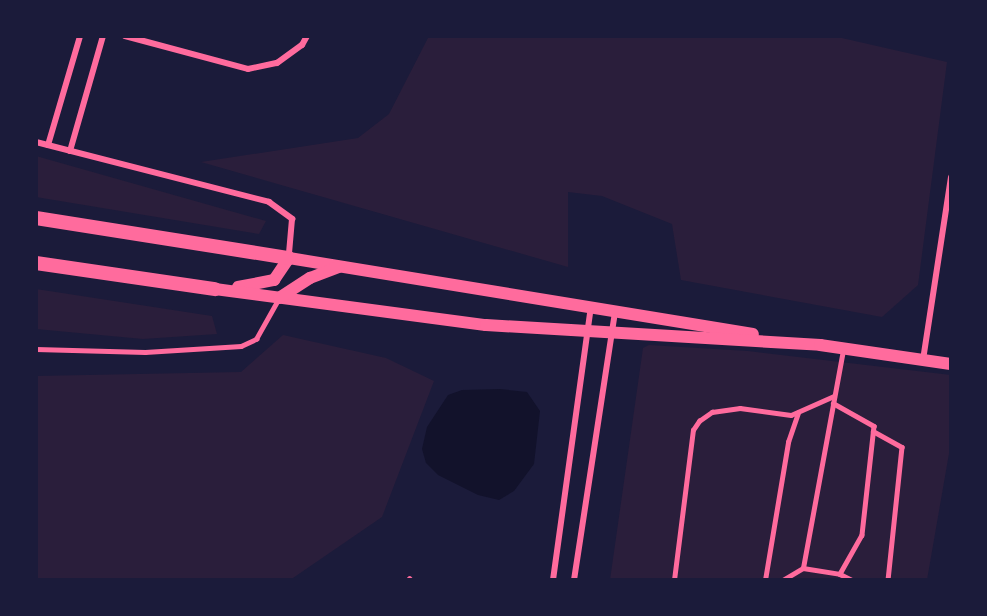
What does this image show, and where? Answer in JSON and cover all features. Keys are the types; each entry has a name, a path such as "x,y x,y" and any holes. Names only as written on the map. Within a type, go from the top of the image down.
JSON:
{"main road":[{"path":"36,218 820,345 951,364"},
{"path":"215,289 258,286 274,280 289,258"},
{"path":"36,262 279,298 486,325 820,345"},
{"path":"279,298 310,278 340,266"}],"street":[{"path":"48,145 81,36"},
{"path":"70,151 103,36"},
{"path":"125,36 248,69 277,63 302,45 307,36"},
{"path":"36,142 269,202 292,219 289,258"},
{"path":"922,360 951,177"},
{"path":"553,580 592,307"},
{"path":"574,580 615,311"}],"lane":[{"path":"36,349 145,352 241,346 256,339 279,298"},
{"path":"803,568 843,348"},
{"path":"674,580 693,430 699,421 722,409 798,413 834,396"},
{"path":"833,403 874,426 862,535 840,574"},
{"path":"765,580 788,442 798,413"},
{"path":"873,431 902,447 888,580"},
{"path":"783,580 803,568 840,574 852,580"}],"shaded area":[{"path":"429,36 833,36 947,62 918,285 882,317 681,280 672,224 602,196 568,192 568,267 201,162 358,138 389,114"},
{"path":"36,156 266,221 259,234 36,197"},
{"path":"36,289 212,316 217,334 143,339 36,329"},
{"path":"283,335 386,358 434,381 382,517 290,580 36,580 36,376 241,372"},
{"path":"649,345 748,351 951,375 951,442 927,580 610,580 643,348"},
{"path":"500,389 527,392 540,411 534,464 514,491 499,500 478,495 438,475 426,463 422,449 427,427 448,395 462,390"}]}
